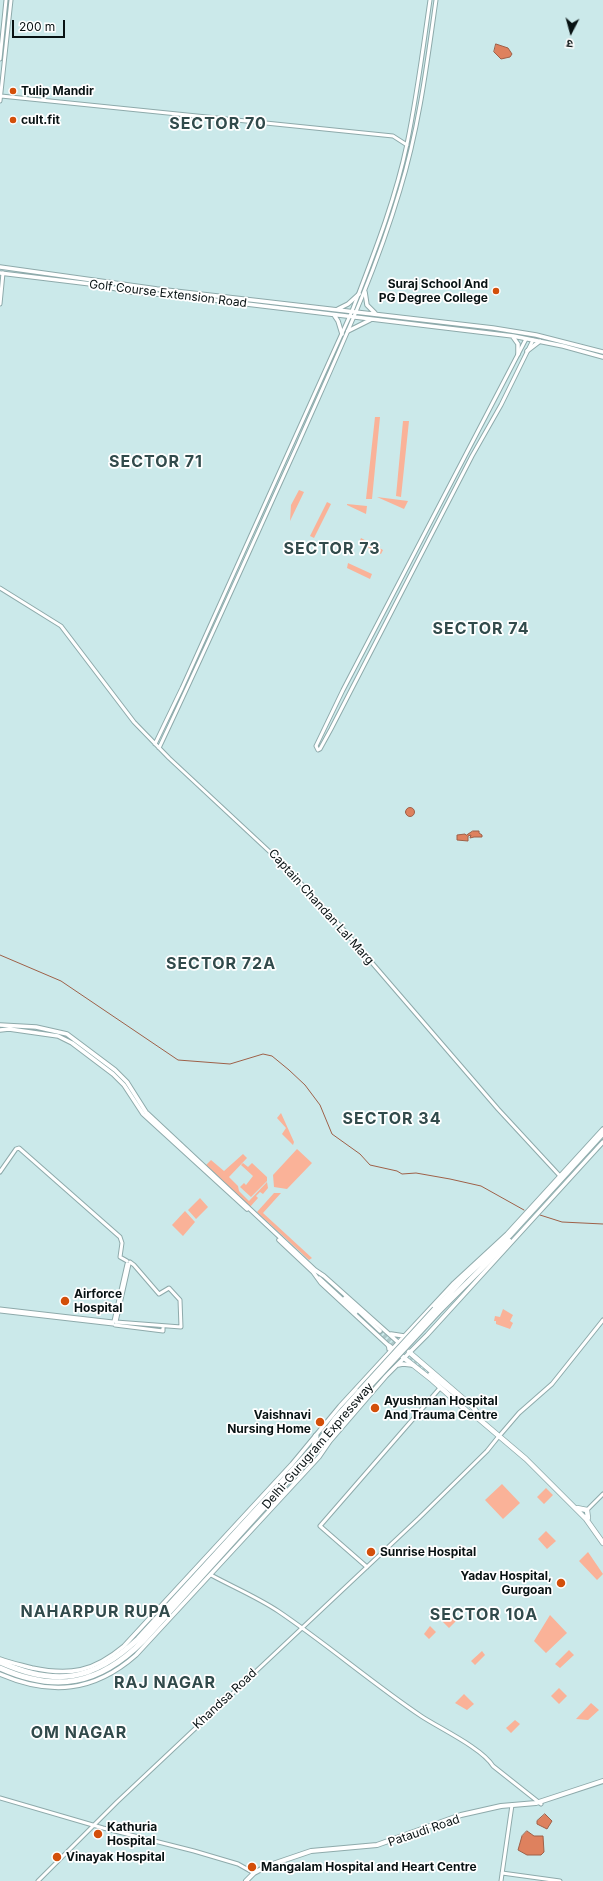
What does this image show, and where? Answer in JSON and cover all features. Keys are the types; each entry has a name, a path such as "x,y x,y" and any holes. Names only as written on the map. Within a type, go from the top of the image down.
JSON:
{"highway":[{"name":"Delhi-Gurugram Expressway","path":"0,1668 23,1678 46,1683 71,1682 97,1675 120,1662 143,1641 316,1448 335,1419 360,1391 464,1278 488,1256 494,1248 509,1236 603,1133"},
{"name":"Delhi-Gurugram Expressway","path":"0,1662 34,1675 58,1677 95,1670 116,1658 138,1639 331,1433 363,1393 475,1274 543,1205 603,1138"},
{"path":"481,1258 488,1256"},
{"path":"483,1266 483,1274"},
{"path":"390,1348 413,1365 468,1412 474,1412"},
{"path":"410,1353 430,1373 473,1407 474,1412 522,1454 584,1513 602,1540"},
{"path":"316,1436 316,1448 330,1440"},
{"path":"522,1454 577,1508 584,1513 602,1540"}],"main road":[{"path":"0,268 161,292 357,311 536,335 603,352"},
{"name":"Golf Course Extension Road","path":"1,273 99,285 131,292 161,292"},
{"path":"365,292 367,305 373,312 378,314"},
{"name":"Golf Course Extension Road","path":"186,294 334,315 513,336 540,341 603,357"},
{"path":"337,309 348,304 359,294"},
{"path":"334,315 338,321 342,334"},
{"path":"348,331 360,324 373,320"},
{"path":"513,336 518,344 518,354"},
{"path":"527,351 540,341"},
{"path":"0,1025 36,1027 67,1034 115,1070 126,1082 143,1114 379,1332"},
{"path":"0,1030 9,1029 58,1036 68,1040 113,1074 132,1093"},
{"path":"0,1659 12,1664 50,1672 70,1672 82,1670 94,1665 120,1650 201,1564 316,1436 340,1406 388,1354 390,1348 398,1343 454,1283 494,1248 603,1129"},
{"path":"0,1674 38,1686 59,1689 79,1686 101,1679 121,1668 136,1655 319,1457 330,1440 388,1373 428,1334 543,1205 603,1142"},
{"path":"314,1271 390,1334 410,1353"},
{"path":"314,1271 321,1283 390,1348"},
{"path":"416,1323 424,1322 429,1327 428,1334"},
{"path":"390,1334 404,1336"},
{"path":"417,1344 415,1355 429,1368 430,1373"},
{"path":"388,1354 399,1362"},
{"path":"388,1373 399,1364 413,1365"},
{"path":"247,1881 254,1873 267,1866 311,1852 377,1845 479,1810 540,1803 603,1782"},
{"name":"Pataudi Road","path":"247,1881 265,1869 306,1855 331,1850 353,1850 377,1847 406,1838 446,1821"}],"street":[{"path":"0,59 6,0"},
{"path":"0,101 11,0"},
{"path":"159,748 348,331 352,311 388,212 407,145 430,0"},
{"path":"155,744 185,682 342,334 352,316 357,311 365,292 385,238 412,147 424,86 436,0"},
{"path":"1,96 393,136 407,145"},
{"path":"0,304 1,273"},
{"path":"526,338 343,690 316,746 318,750 331,729 533,340"},
{"name":"Captain Chandan Lal Marg","path":"0,588 61,626 125,712 159,748 285,866 341,927 498,1109 560,1176"},
{"path":"0,1172 16,1149 19,1148 120,1237 122,1242 120,1257 128,1263 134,1265 159,1294 169,1288 180,1300 181,1328 163,1329 0,1310"},
{"path":"115,1323 128,1263"},
{"name":"Khandsa Road","path":"38,1881 94,1824 300,1628 416,1521 488,1449 519,1413 552,1384 603,1320"},
{"path":"367,1567 320,1526 440,1388"},
{"path":"584,1513 603,1494"},
{"path":"211,1575 278,1611 394,1698 439,1728 457,1736 489,1760 493,1766 540,1803"},
{"path":"0,1798 194,1850 238,1864 254,1873"},
{"path":"501,1881 512,1806"},
{"path":"502,1873 560,1881"}],"shaded area":[{"path":"496,44 508,48 512,54 510,57 501,59 494,52"},
{"path":"375,417 380,417 372,499 366,499"},
{"path":"403,421 409,421 401,497 396,496"},
{"path":"299,490 304,492 290,521 291,505"},
{"path":"377,497 408,501 404,509"},
{"path":"327,502 331,504 314,538 310,536"},
{"path":"347,505 367,506 366,514"},
{"path":"361,538 383,550 381,554 359,543"},
{"path":"348,563 372,574 370,579 347,568"},
{"path":"410,807 415,812 410,817 405,812"},
{"path":"473,831 479,831 482,837 470,838 471,835 468,836 468,841 457,840 457,835 466,835"},
{"path":"281,1113 294,1142 293,1145 282,1134 286,1128 277,1118"},
{"path":"297,1149 312,1163 287,1189 274,1187 273,1175"},
{"path":"243,1154 247,1158 229,1177 238,1186 239,1191 249,1201 267,1182 268,1188 263,1194 260,1192 256,1196 258,1198 250,1207 206,1165 211,1160 224,1171"},
{"path":"243,1163 248,1167 252,1163 267,1177 267,1181 251,1197 240,1187 244,1183 246,1185 253,1176 241,1165"},
{"path":"274,1193 281,1193 263,1213 312,1258 309,1260 257,1212"},
{"path":"200,1198 208,1207 196,1219 188,1210"},
{"path":"185,1211 195,1222 183,1236 172,1225"},
{"path":"503,1309 513,1315 510,1321 513,1323 510,1329 496,1324 496,1321 494,1321 495,1316 500,1317"},
{"path":"502,1484 520,1503 503,1519 485,1500"},
{"path":"546,1488 553,1495 544,1504 537,1497"},
{"path":"546,1531 556,1541 547,1549 538,1539"},
{"path":"588,1552 603,1574 597,1580 579,1561"},
{"path":"445,1611 456,1621 449,1628 439,1618"},
{"path":"550,1615 567,1633 546,1653 534,1641"},
{"path":"430,1626 436,1632 429,1639 424,1634"},
{"path":"569,1650 574,1655 560,1668 555,1664"},
{"path":"482,1651 485,1655 475,1665 471,1661"},
{"path":"559,1688 567,1696 559,1704 551,1696"},
{"path":"464,1694 474,1704 467,1710 455,1703"},
{"path":"591,1703 599,1710 588,1720 576,1719"},
{"path":"515,1720 520,1724 511,1733 506,1728"},
{"path":"545,1814 552,1821 547,1829 537,1824 537,1821"},
{"path":"527,1831 534,1836 543,1836 544,1852 541,1855 527,1855 518,1850 522,1836"}],"waterway":[{"path":"0,955 61,981 178,1060 230,1064 263,1054 272,1056 305,1085 320,1105 332,1134 360,1154 370,1165 397,1171 402,1174 416,1173 481,1186 524,1210"},
{"path":"540,1215 562,1222 603,1224"}],"tunnel":[{"path":"380,1331 397,1346"},
{"path":"378,1333 396,1348"},
{"path":"402,1350 430,1374"}],"place":[{"name":"Tulip Mandir","path":"13,91"},
{"name":"cult.fit","path":"13,120"},
{"name":"Suraj School And PG Degree College","path":"496,291"},
{"name":"Airforce Hospital","path":"65,1301"},
{"name":"Ayushman Hospital And Trauma Centre","path":"375,1408"},
{"name":"Vaishnavi Nursing Home","path":"320,1422"},
{"name":"Sunrise Hospital","path":"371,1552"},
{"name":"Yadav Hospital, Gurgoan","path":"561,1583"},
{"name":"Kathuria Hospital","path":"98,1834"},
{"name":"Vinayak Hospital","path":"57,1857"},
{"name":"Mangalam Hospital and Heart Centre","path":"252,1867"}],"district":[{"name":"SECTOR 70","path":"218,124"},
{"name":"SECTOR 71","path":"156,462"},
{"name":"SECTOR 73","path":"332,549"},
{"name":"SECTOR 74","path":"481,629"},
{"name":"SECTOR 72A","path":"221,964"},
{"name":"SECTOR 34","path":"392,1119"},
{"name":"NAHARPUR RUPA","path":"96,1612"},
{"name":"SECTOR 10A","path":"484,1615"},
{"name":"RAJ NAGAR","path":"165,1683"},
{"name":"OM NAGAR","path":"79,1733"}]}
